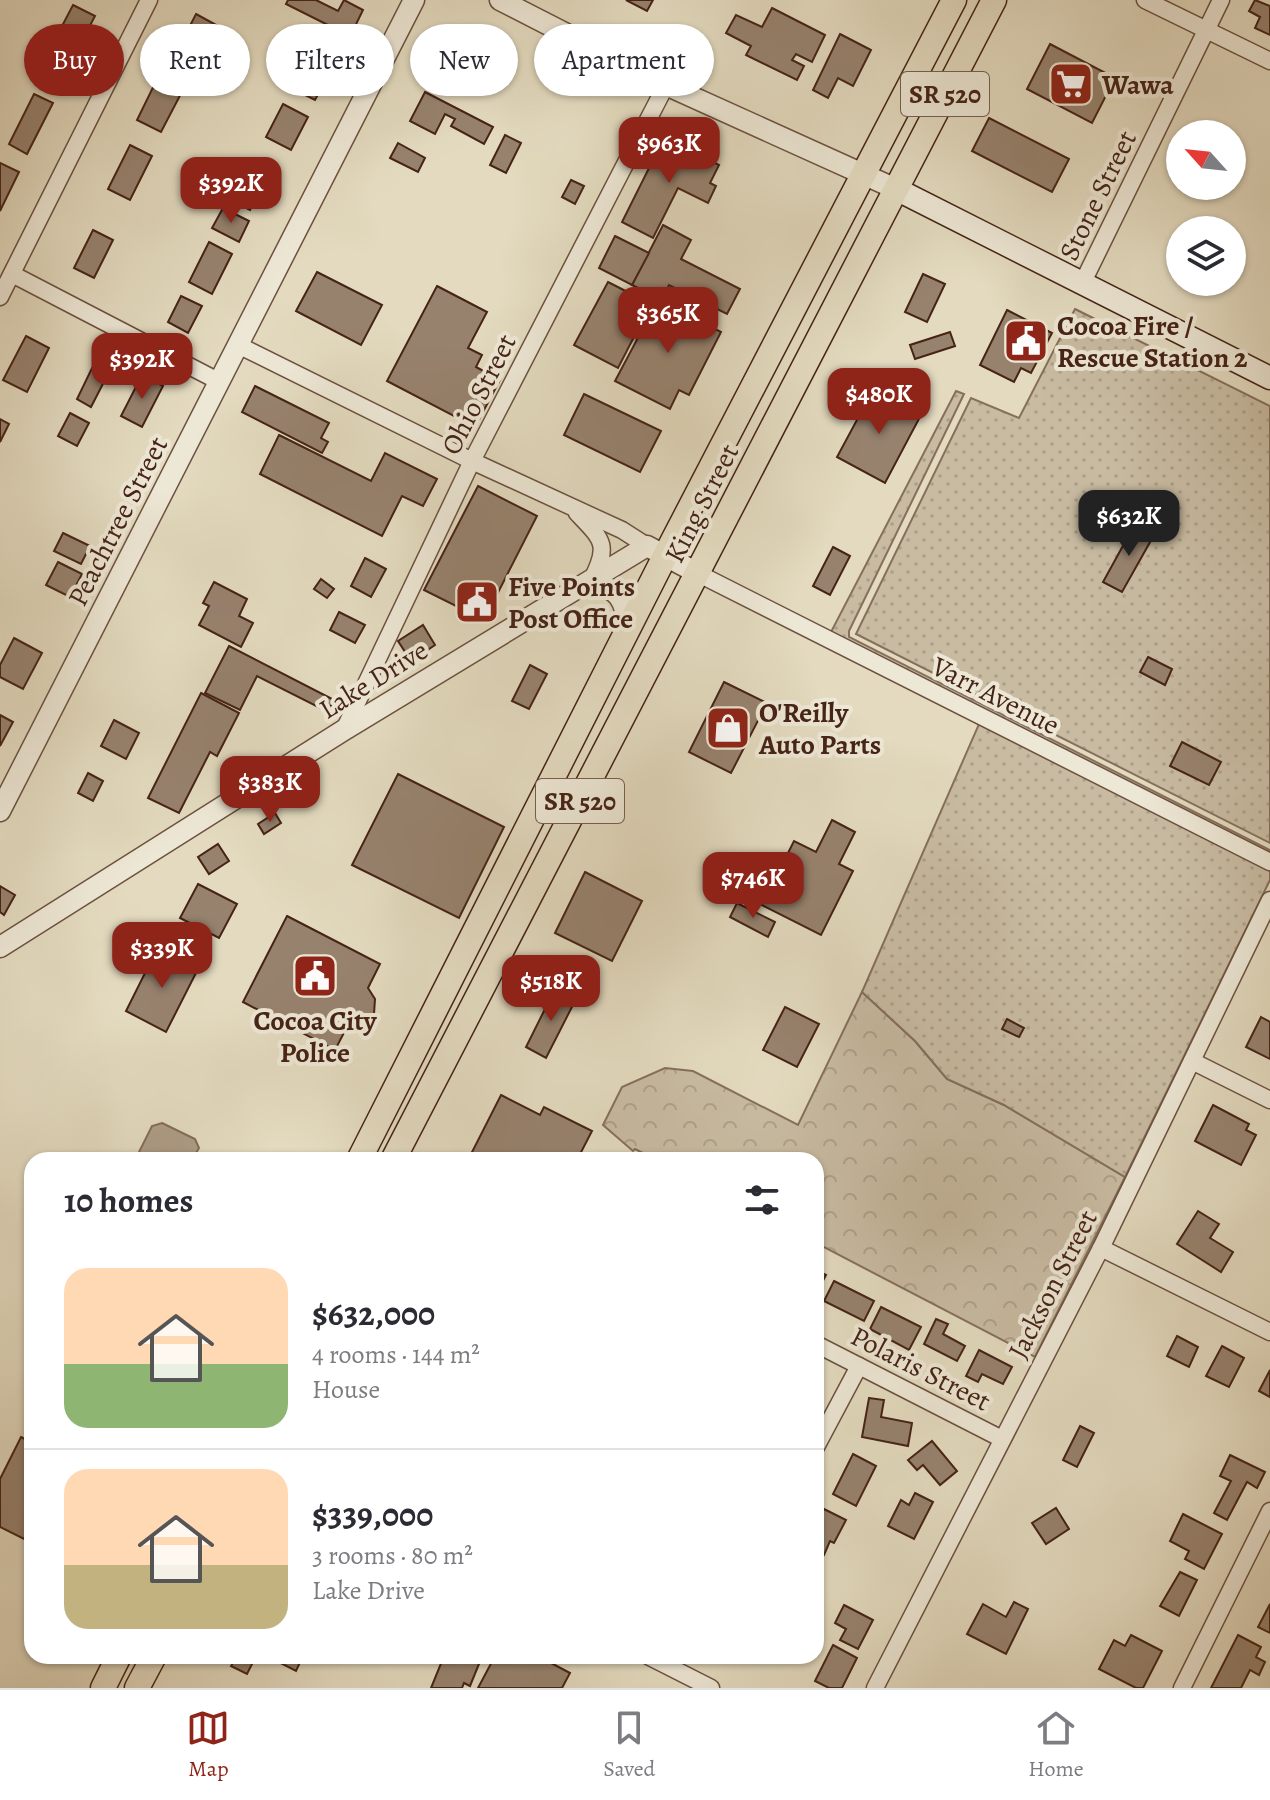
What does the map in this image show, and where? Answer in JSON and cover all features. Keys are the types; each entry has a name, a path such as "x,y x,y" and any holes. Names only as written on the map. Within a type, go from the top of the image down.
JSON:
{"main road":[{"name":"King Street","path":"366,1152 629,628 656,551 864,175 954,0"},
{"name":"King Street","path":"397,1152 994,0"},
{"path":"896,189 1270,378"},
{"path":"106,1686 116,1664"},
{"path":"137,1688 150,1664"}],"street":[{"path":"0,297 149,0"},
{"name":"Peachtree Street","path":"0,811 5,788 220,382 414,0"},
{"path":"500,0 547,24"},
{"path":"1145,0 1270,61"},
{"name":"Stone Street","path":"1082,284 1221,0"},
{"name":"Ohio Street","path":"344,730 472,461 660,96"},
{"path":"690,96 896,189"},
{"path":"12,274 220,382"},
{"path":"238,345 472,461 635,536 699,574"},
{"path":"570,506 600,536 604,547 590,582 620,596 629,628"},
{"name":"Lake Drive","path":"0,947 508,629 590,582 656,551"},
{"name":"Varr Avenue","path":"699,574 1270,862"},
{"name":"Jackson Street","path":"875,1688 1101,1248 1270,900"},
{"path":"1192,1061 1270,1100"},
{"path":"1101,1248 1270,1332"},
{"name":"Polaris Street","path":"824,1348 1002,1439"},
{"path":"824,1432 859,1366"},
{"path":"1182,1688 1270,1511"},
{"path":"664,1664 711,1688"}],"green space":[{"path":"1075,309 1270,406 1270,843 856,634 971,398 1019,418"},
{"path":"956,391 964,394 849,631 849,637 1270,850 1270,853 831,632"},
{"path":"979,724 1270,871 1270,880 1125,1177 1004,1105 947,1079 915,1041 862,992"},
{"path":"862,992 915,1041 947,1079 1004,1105 1125,1177 1035,1357 824,1247 824,1152 641,1152 633,1151 603,1125 622,1087 665,1068 693,1071 798,1125"}],"shaded area":[{"path":"162,1123 195,1139 199,1148 197,1152 139,1152 152,1126"}],"building":[{"path":"288,0 316,0 338,11 344,0 363,10 356,24 326,24 286,4"},
{"path":"626,0 653,0 647,11"},
{"path":"1255,0 1270,6 1270,35 1255,28 1260,17 1249,11"},
{"path":"73,5 95,16 91,24 63,24"},
{"path":"772,8 825,35 812,62 796,54 792,60 804,66 797,80 746,55 751,46 726,33 736,15 762,27"},
{"path":"196,14 214,24 191,24"},
{"path":"840,34 871,50 853,86 838,78 828,98 813,90"},
{"name":"Wawa","path":"1050,44 1115,78 1092,123 1027,89"},
{"path":"33,96 53,103 27,154 9,144"},
{"path":"149,96 180,96 161,132 137,120"},
{"path":"423,96 433,96 493,127 484,144 451,126 455,119 445,114 435,134 410,121"},
{"path":"283,104 308,117 291,150 266,137"},
{"path":"989,118 1069,159 1052,192 972,151"},
{"path":"505,135 521,143 506,173 490,165"},
{"path":"664,138 719,165 710,183 716,186 708,203 678,188 653,238 622,222"},
{"path":"398,143 425,158 418,172 390,158"},
{"path":"130,145 152,156 130,200 108,189"},
{"path":"0,163 19,172 0,211"},
{"path":"242,178 261,188 250,210 230,200"},
{"path":"571,180 584,186 575,204 562,197"},
{"path":"223,208 249,221 239,242 212,228"},
{"path":"663,225 691,240 681,259 740,289 727,314 669,285 662,300 632,285"},
{"path":"93,230 113,240 94,278 74,268"},
{"path":"615,236 649,253 632,285 599,268"},
{"path":"209,242 232,254 212,294 189,282"},
{"path":"317,272 382,305 361,345 296,311"},
{"path":"923,274 945,284 927,322 905,312"},
{"path":"608,282 651,304 618,368 574,345"},
{"path":"437,286 487,312 468,348 482,355 476,367 500,380 475,427 387,381"},
{"path":"181,296 202,306 188,333 168,322"},
{"path":"658,300 721,332 689,395 679,390 670,409 615,381"},
{"path":"1007,310 1052,333 1031,373 1021,368 1014,382 980,365"},
{"path":"950,332 955,346 915,359 910,345"},
{"path":"26,336 49,348 27,392 3,380"},
{"path":"92,368 107,376 91,407 77,399"},
{"path":"142,375 163,386 142,427 121,416"},
{"path":"255,386 329,423 321,438 328,442 322,453 242,412"},
{"path":"873,390 921,415 885,483 837,457"},
{"path":"584,394 661,431 640,472 564,435"},
{"path":"70,413 89,423 77,446 58,436"},
{"path":"0,419 9,424 0,442"},
{"path":"279,435 371,481 385,453 437,479 423,506 402,496 382,536 260,474"},
{"path":"478,486 537,516 484,620 424,590"},
{"path":"1135,524 1154,535 1122,592 1103,582"},
{"path":"63,533 90,546 81,564 54,551"},
{"path":"833,547 850,556 830,595 813,586"},
{"path":"365,558 386,569 371,597 351,586"},
{"path":"58,562 82,574 70,597 46,585"},
{"path":"321,579 334,589 327,598 314,589"},
{"path":"214,582 247,599 239,616 253,623 241,647 199,625 209,606 203,603"},
{"path":"339,612 365,625 355,643 330,630"},
{"path":"423,625 435,645 411,661 398,641"},
{"path":"14,638 42,653 23,689 0,677 0,665"},
{"path":"229,646 334,700 328,712 257,676 240,710 205,693"},
{"path":"1148,657 1172,669 1165,685 1140,672"},
{"path":"530,665 547,674 529,709 512,701"},
{"name":"O'Reilly Auto Parts","path":"724,682 767,703 731,773 689,752"},
{"path":"201,693 239,713 217,756 210,752 179,813 148,798"},
{"path":"0,715 13,722 0,746"},
{"path":"114,720 139,733 126,759 101,746"},
{"path":"1182,742 1221,762 1209,785 1170,766"},
{"path":"88,773 103,781 93,801 78,793"},
{"path":"398,774 504,827 459,918 352,865"},
{"path":"275,813 281,823 264,834 258,824"},
{"path":"832,820 855,832 839,864 853,871 821,935 748,898 767,860 781,867 794,841 816,852"},
{"path":"218,844 229,861 209,874 198,857"},
{"path":"585,872 642,901 612,961 555,933"},
{"path":"198,884 237,904 219,938 180,918"},
{"path":"0,886 15,895 4,915 0,912"},
{"path":"737,903 775,922 768,937 730,917"},
{"name":"Cocoa City Police","path":"287,916 380,964 368,988 375,999 374,1014 362,1025 348,1025 335,1050 243,1002"},
{"path":"157,949 198,969 166,1032 126,1011"},
{"path":"555,989 576,999 546,1058 526,1047"},
{"path":"785,1007 819,1024 797,1067 763,1050"},
{"path":"1261,1017 1270,1022 1270,1059 1246,1047"},
{"path":"1007,1019 1024,1028 1019,1037 1002,1029"},
{"path":"501,1095 540,1115 544,1107 592,1131 581,1152 472,1152"},
{"path":"1213,1105 1249,1124 1246,1130 1256,1135 1241,1165 1195,1141"},
{"path":"1198,1211 1219,1224 1210,1238 1233,1252 1221,1272 1177,1244"},
{"path":"834,1281 874,1301 864,1321 824,1301"},
{"path":"881,1307 921,1327 909,1350 870,1329"},
{"path":"936,1319 948,1324 943,1334 965,1346 957,1361 924,1344"},
{"path":"1177,1336 1198,1347 1189,1367 1167,1356"},
{"path":"1222,1346 1244,1358 1229,1387 1206,1376"},
{"path":"979,1350 1012,1367 1003,1384 982,1374 978,1382 966,1376"},
{"path":"1270,1370 1270,1397 1259,1391"},
{"path":"869,1398 884,1400 881,1417 912,1423 908,1446 862,1437"},
{"path":"1080,1426 1094,1433 1077,1467 1063,1460"},
{"path":"21,1437 24,1439 24,1539 0,1527 0,1479"},
{"path":"932,1441 957,1471 940,1485 923,1465 917,1470 908,1460"},
{"path":"853,1454 876,1466 856,1506 833,1494"},
{"path":"1230,1455 1265,1472 1257,1488 1247,1482 1227,1520 1214,1513 1231,1481 1220,1476"},
{"path":"915,1493 933,1502 914,1539 888,1526 901,1500 909,1505"},
{"path":"1056,1508 1069,1529 1046,1544 1032,1523"},
{"path":"824,1509 846,1520 834,1543 830,1541 824,1555"},
{"path":"1183,1514 1222,1534 1204,1569 1185,1559 1189,1551 1170,1541"},
{"path":"1180,1572 1197,1580 1179,1616 1160,1606"},
{"path":"1014,1602 1028,1609 1006,1654 967,1634 983,1604 1006,1617"},
{"path":"1270,1604 1270,1633 1258,1627"},
{"path":"844,1605 873,1620 858,1649 840,1640 846,1629 835,1623"},
{"path":"1131,1635 1162,1651 1143,1688 1136,1688 1099,1669 1114,1640 1125,1646"},
{"path":"1238,1635 1261,1647 1256,1657 1265,1662 1259,1675 1250,1670 1241,1688 1211,1688"},
{"path":"833,1645 857,1658 842,1688 829,1688 815,1681"},
{"path":"232,1664 252,1664 247,1674"},
{"path":"282,1664 299,1664 296,1671"},
{"path":"441,1664 479,1664 470,1686 464,1683 462,1688 431,1688"},
{"path":"491,1664 553,1664 570,1673 562,1688 478,1688"}],"place":[{"name":"Wawa","path":"1071,84"},
{"name":"Cocoa Fire / Rescue Station 2","path":"1026,341"},
{"name":"Five Points Post Office","path":"477,602"},
{"name":"O'Reilly Auto Parts","path":"728,728"},
{"name":"Cocoa City Police","path":"315,976"}]}
